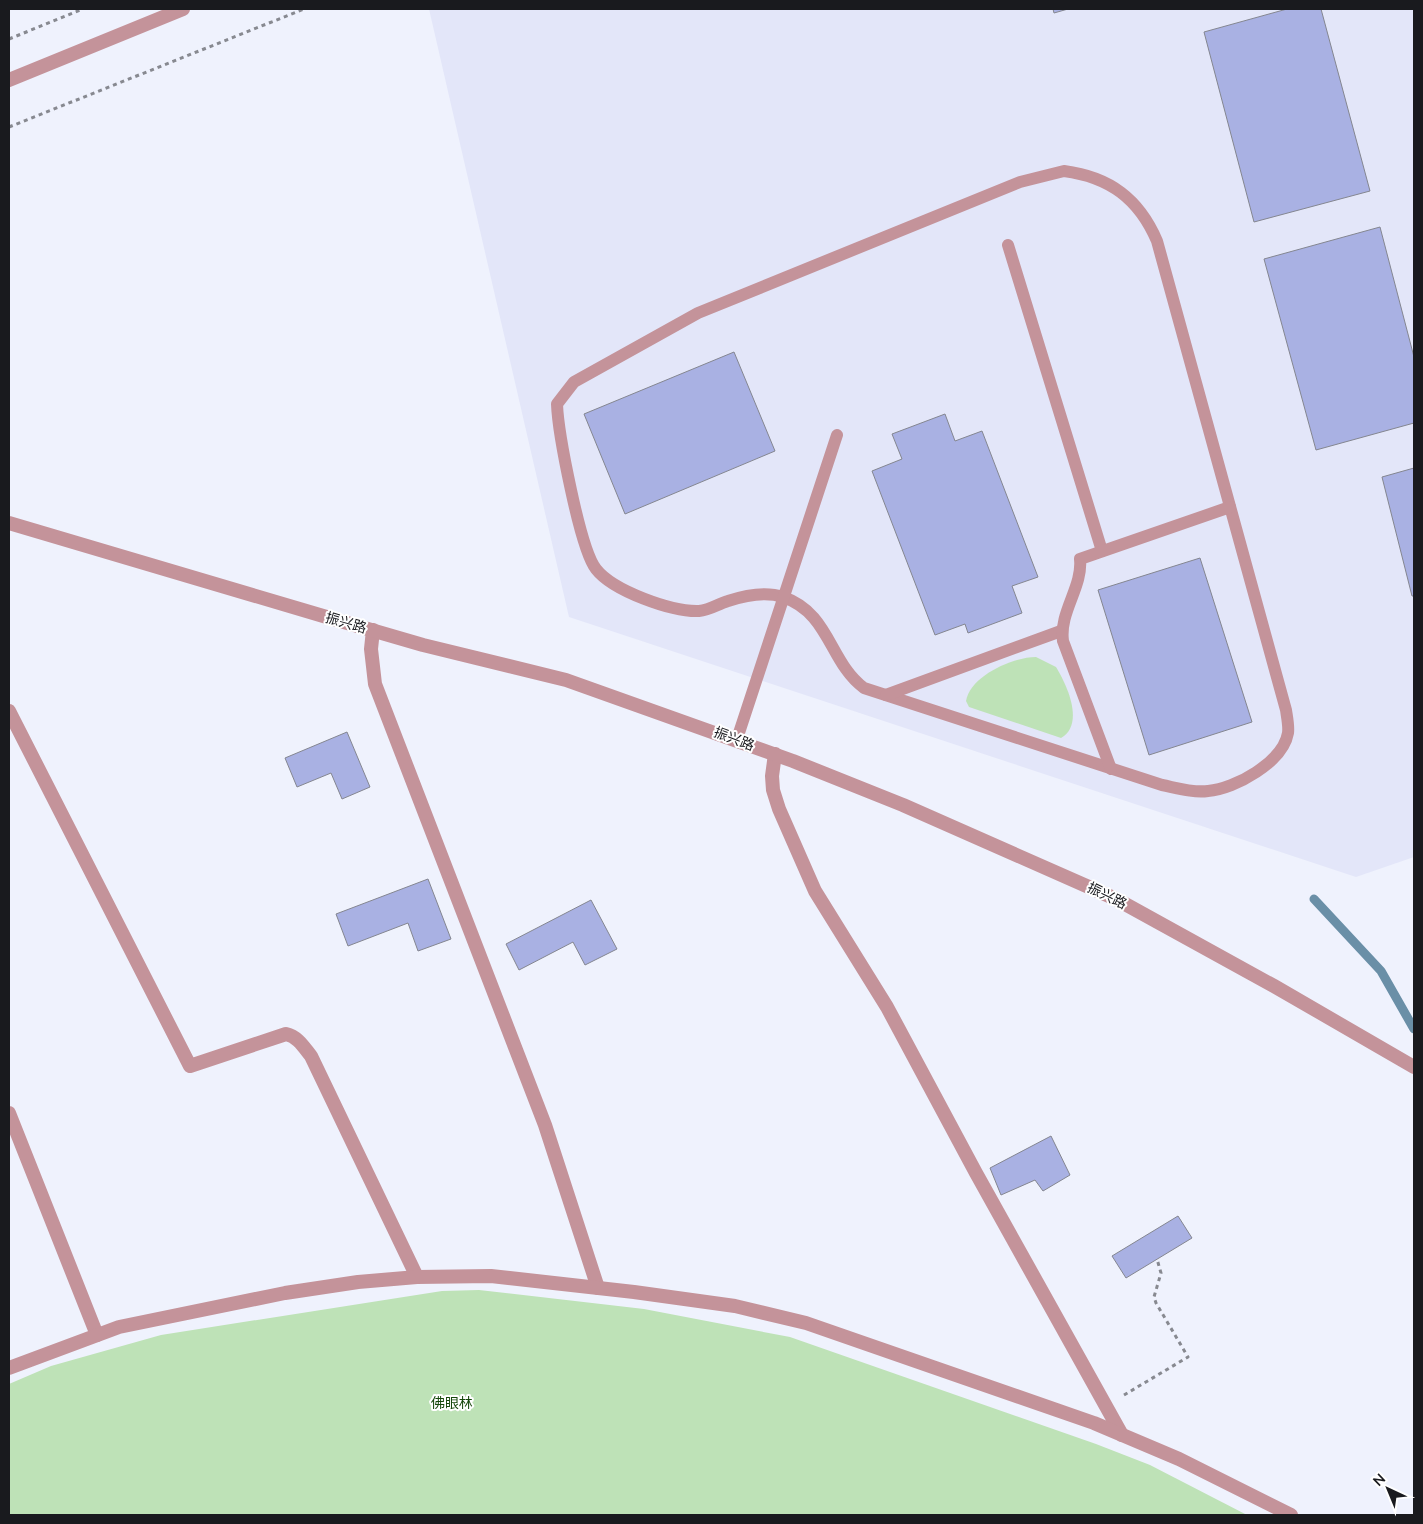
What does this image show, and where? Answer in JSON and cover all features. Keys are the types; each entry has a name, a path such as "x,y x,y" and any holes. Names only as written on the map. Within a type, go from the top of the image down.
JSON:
{"street":[{"path":"9,80 159,13 183,9"},
{"name":"振兴路","path":"9,523 373,630 566,680 737,739 903,805 1116,899 1414,1066"},
{"path":"373,630 372,649 375,684 545,1125 598,1288"},
{"path":"9,711 190,1066 286,1034 293,1036 300,1042 310,1056 417,1276"},
{"path":"775,754 772,776 773,790 779,809 815,891 887,1007 976,1174 1122,1435"},
{"path":"9,1113 97,1335"},
{"path":"9,1368 119,1327 285,1293 358,1282 417,1276 491,1276 598,1288 735,1306 806,1323 1052,1408 1122,1435 1179,1459 1291,1515"}],"lane":[{"path":"1064,170 1084,173 1106,182 1126,197 1148,219 1157,241 1230,507 1286,710 1288,732 1284,745 1261,770 1247,779 1209,791 1162,785 864,688 849,674 814,616 784,597 763,593 754,594 727,601 706,610 690,611 625,590 596,569 587,551 560,437 557,404 566,390 583,377 698,313 1020,182 1064,170"},
{"path":"1008,245 1102,551"},
{"path":"737,739 837,435"},
{"path":"1111,769 1062,641 1061,631 1081,571 1080,559 1230,507"},
{"path":"886,695 1061,631"}],"path":[{"path":"9,39 83,9"},
{"path":"9,127 304,9"},
{"path":"1106,1405 1188,1357 1156,1303 1154,1296 1161,1273 1157,1259"}],"shaded area":[{"path":"429,9 1414,9 1414,857 1356,877 569,617"}],"green space":[{"path":"1036,657 1056,667 1069,694 1073,714 1072,724 1068,732 1061,738 969,707 966,701 969,692 984,676 1005,664"},
{"name":"佛眼林","path":"479,1290 644,1309 790,1337 1096,1444 1150,1465 1247,1515 9,1515 9,1384 51,1366 161,1335 442,1291"}],"building":[{"path":"1053,9 1068,9 1054,13"},
{"path":"1287,9 1321,9 1370,191 1254,222 1204,32"},
{"path":"1380,227 1414,357 1414,423 1316,450 1264,259"},
{"path":"734,352 775,451 625,514 584,414"},
{"path":"945,414 955,441 982,431 1038,577 1012,586 1022,613 968,633 965,624 935,635 872,471 902,459 892,434"},
{"path":"1414,468 1414,596 1412,596 1382,477"},
{"path":"1200,558 1252,722 1149,755 1098,590"},
{"path":"347,732 370,787 342,799 331,773 297,787 285,758"},
{"path":"428,879 451,939 418,951 408,923 348,946 336,914"},
{"path":"591,900 617,949 585,965 573,942 519,970 506,944"},
{"path":"1051,1136 1070,1175 1043,1191 1035,1180 1001,1195 990,1168"},
{"path":"1178,1216 1192,1238 1126,1278 1112,1256"}],"waterway":[{"path":"1314,899 1381,971 1414,1029"}]}
